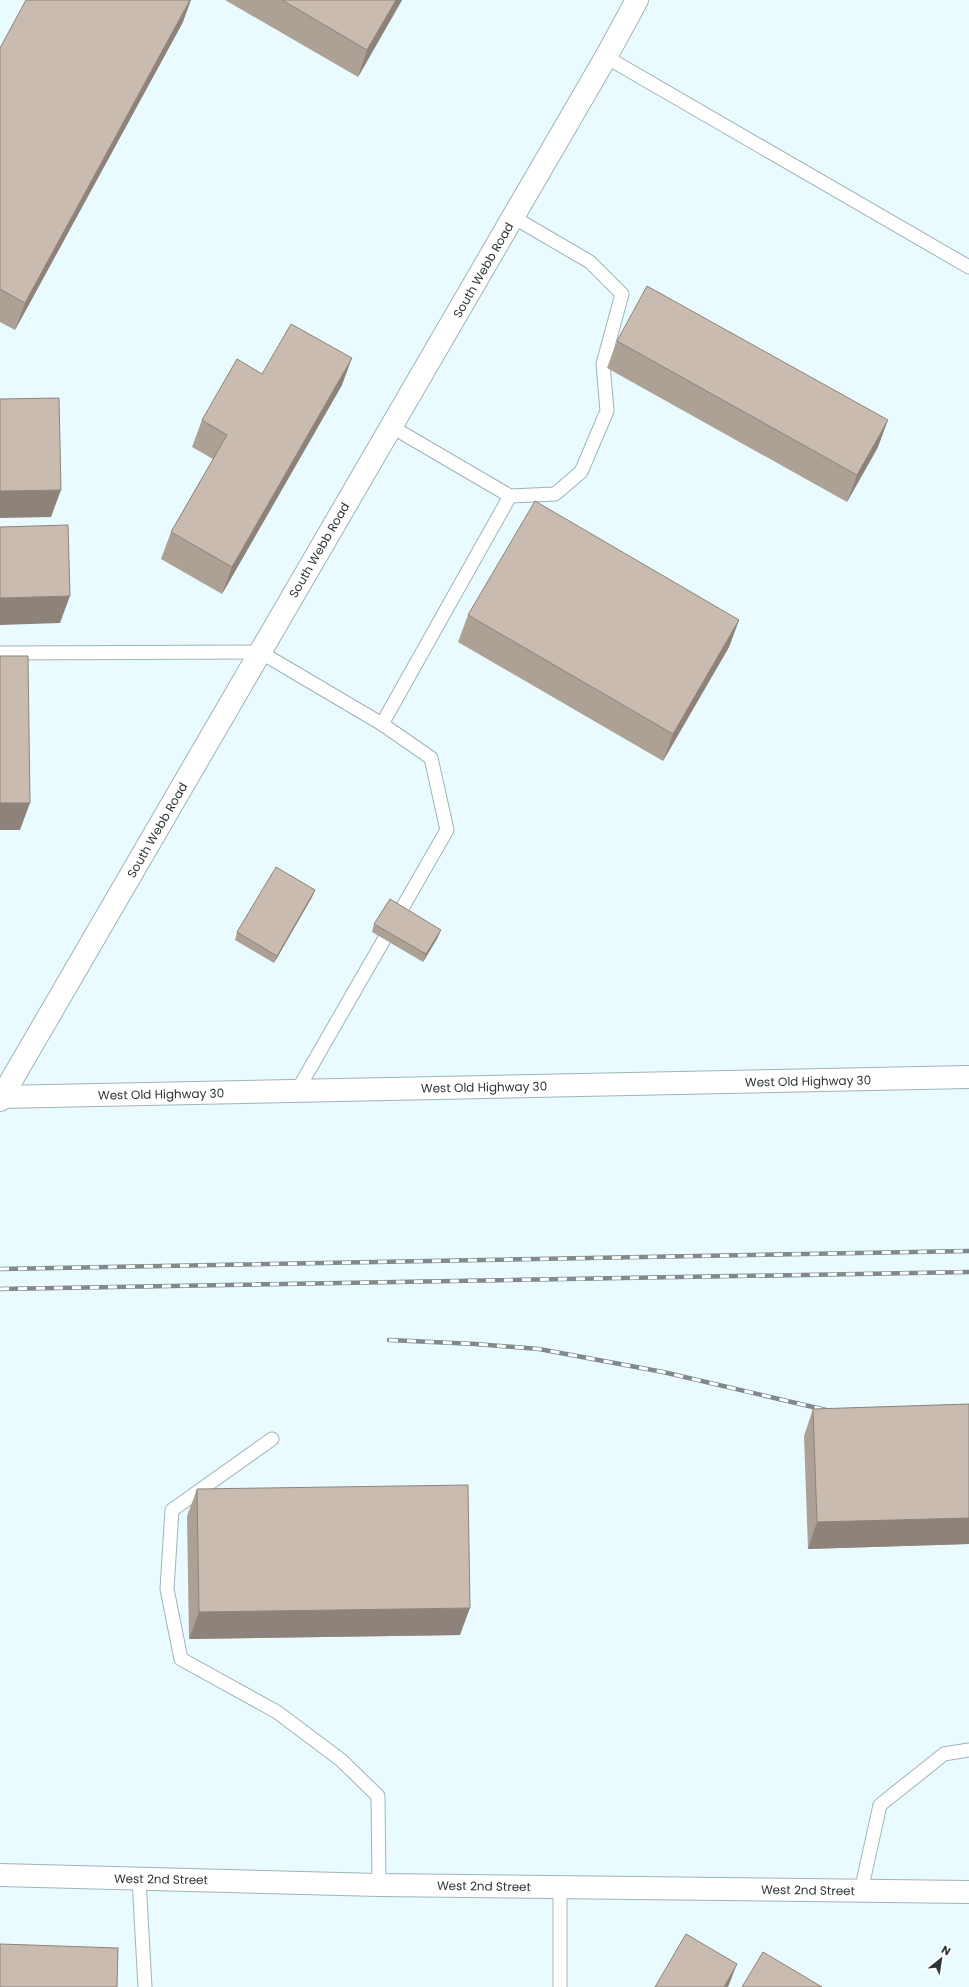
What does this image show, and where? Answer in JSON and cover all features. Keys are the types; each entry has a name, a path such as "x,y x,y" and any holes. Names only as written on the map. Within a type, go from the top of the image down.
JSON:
{"street":[{"name":"South Webb Road","path":"0,1098 392,427 606,58 637,0"},
{"name":"West Old Highway 30","path":"0,1098 969,1077"},
{"name":"West 2nd Street","path":"0,1875 379,1885 969,1892"}],"lane":[{"path":"606,58 969,267"},
{"path":"392,427 510,496 555,494 581,472 607,411 603,364 622,294 590,262 513,217"},
{"path":"382,724 510,496"},
{"path":"0,653 260,652 382,724 431,758 447,830 297,1091"},
{"path":"272,1439 172,1510 167,1589 181,1659 277,1712 341,1760 378,1796 379,1885"},
{"path":"861,1891 880,1805 944,1754 969,1750"},
{"path":"139,1879 146,1987"},
{"path":"560,1887 560,1987"}],"building":[{"path":"26,0 190,0 25,303 0,289 0,48"},
{"path":"282,0 396,0 367,50"},
{"path":"647,286 888,420 857,475 617,341"},
{"path":"291,324 352,358 232,567 171,532 227,435 202,420 237,359 262,374"},
{"path":"59,398 61,490 0,491 0,399"},
{"path":"535,501 739,620 673,734 468,615"},
{"path":"68,525 70,596 0,598 0,527"},
{"path":"0,656 28,656 30,803 0,803"},
{"path":"276,867 315,890 277,956 237,932"},
{"path":"390,899 441,930 426,954 374,924"},
{"path":"969,1404 969,1518 817,1522 813,1409"},
{"path":"468,1485 470,1608 199,1612 197,1489"},
{"path":"686,1934 737,1964 724,1987 655,1987"},
{"path":"0,1944 118,1948 117,1987 0,1987"},
{"path":"763,1952 822,1987 742,1987"}],"railway":[{"path":"0,1269 969,1251"},
{"path":"0,1289 969,1272"},
{"path":"389,1340 539,1349 663,1372 826,1410"}]}
